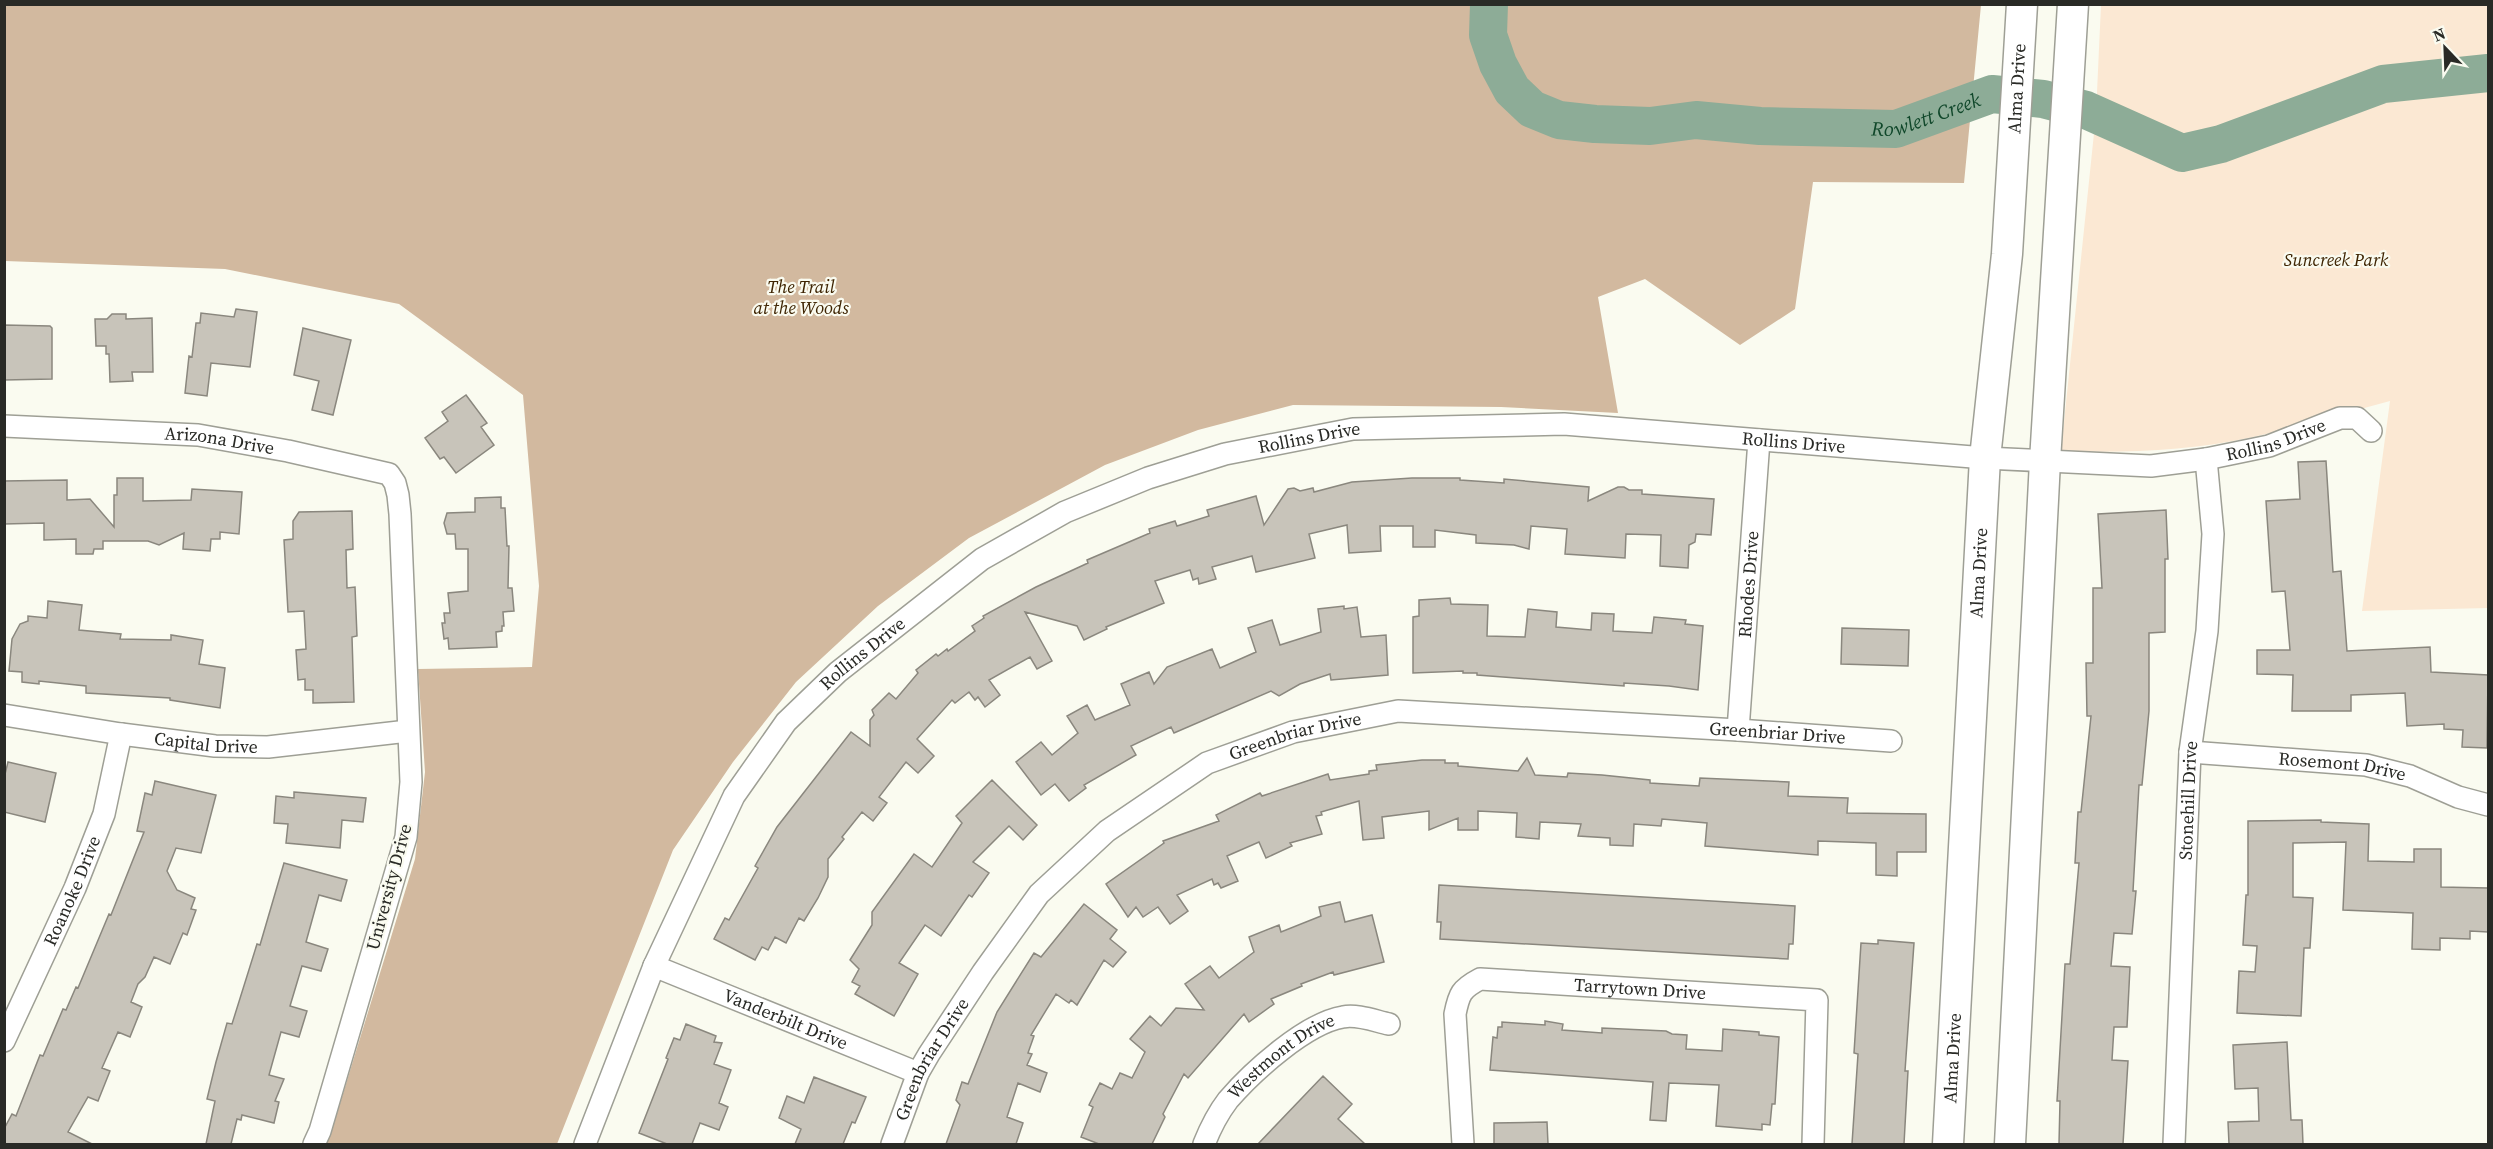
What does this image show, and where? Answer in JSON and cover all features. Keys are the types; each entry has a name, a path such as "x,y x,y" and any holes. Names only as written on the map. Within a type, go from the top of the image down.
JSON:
{"main road":[{"name":"Alma Drive","path":"1948,1144 1985,458 2007,254 2022,4"},
{"path":"2010,1144 2045,461 2073,4"}],"street":[{"name":"Rollins Drive","path":"585,1144 654,966 734,796 786,722 838,672 982,559 1065,512 1148,478 1225,454 1353,429 1564,424 1985,458 2151,466 2206,459 2269,446 2340,418 2357,418 2372,430"},
{"name":"Arizona Drive","path":"4,426 198,435 288,451 389,474 395,483 400,514"},
{"name":"Rhodes Drive","path":"1738,730 1759,440"},
{"name":"Stonehill Drive","path":"2174,1144 2190,752 2207,630 2211,567 2212,534 2206,459"},
{"name":"University Drive","path":"314,1144 320,1131 406,837 411,782 400,514"},
{"name":"Greenbriar Drive","path":"892,1144 918,1073 983,972 1039,894 1107,831 1207,763 1293,732 1398,711 1891,741"},
{"name":"Capital Drive","path":"4,715 215,746 268,747 408,731"},
{"name":"Roanoke Drive","path":"4,1041 88,856 104,814 121,734"},
{"name":"Rosemont Drive","path":"2190,752 2366,765 2410,776 2458,797 2488,806"},
{"name":"Vanderbilt Drive","path":"654,966 918,1073"},
{"name":"Tarrytown Drive","path":"1463,1144 1455,1014 1458,997 1466,986 1480,979 1817,1000 1813,1144"},
{"name":"Westmont Drive","path":"1204,1144 1210,1128 1227,1101 1266,1061 1312,1029 1343,1017 1389,1024"}],"green space":[{"name":"The Trail at the Woods","path":"5,5 1981,5 1964,183 1813,182 1795,309 1740,345 1645,279 1598,297 1618,413 1501,407 1293,405 1198,430 1105,465 969,538 878,606 796,682 733,762 673,850 557,1144 324,1144 334,1123 415,859 425,772 418,669 532,667 539,586 523,395 399,304 225,269 5,261"},
{"name":"Suncreek Park","path":"2101,5 2488,5 2488,608 2362,611 2390,401 2230,442 2133,451 2061,451 2096,114"}],"building":[{"path":"236,309 257,312 250,367 211,363 207,396 185,393 189,356 192,357 196,323 200,323 201,313 234,317"},
{"path":"112,314 126,314 126,319 152,318 153,372 132,372 133,381 110,382 109,354 106,354 106,346 96,346 95,319 107,319"},
{"path":"4,325 50,326 52,328 52,379 4,380"},
{"path":"303,328 351,340 333,415 312,410 319,381 294,375"},
{"path":"466,395 487,423 481,427 494,445 456,473 444,457 440,459 425,438 448,421 442,412"},
{"path":"2326,461 2333,572 2341,571 2347,651 2430,647 2431,672 2488,675 2487,748 2462,747 2463,730 2444,729 2444,724 2407,726 2405,693 2351,695 2351,711 2292,711 2293,675 2257,674 2257,650 2290,650 2285,591 2272,592 2266,501 2300,499 2298,462"},
{"path":"117,478 143,478 143,501 191,500 192,489 242,492 239,534 220,532 220,539 211,539 210,551 183,549 184,533 159,545 148,541 103,541 103,549 94,549 93,554 76,554 76,539 44,540 44,523 4,524 4,481 67,480 67,500 90,499 114,527 114,495 117,495"},
{"path":"1460,478 1460,480 1504,483 1504,479 1589,487 1588,501 1618,487 1642,490 1642,494 1714,499 1711,535 1696,534 1695,542 1689,545 1688,568 1660,566 1661,535 1626,534 1625,558 1565,554 1567,529 1531,526 1529,549 1514,545 1476,543 1476,535 1435,530 1435,547 1413,547 1413,526 1380,526 1381,551 1349,553 1347,525 1309,534 1315,558 1256,572 1252,556 1212,567 1216,579 1199,584 1198,578 1193,580 1190,570 1155,581 1164,603 1106,627 1107,629 1084,640 1077,626 1025,612 1052,661 1037,669 1030,657 989,680 1000,695 985,707 978,697 975,700 969,692 955,703 952,700 917,739 934,756 918,773 906,762 879,797 887,803 873,821 862,812 842,837 844,839 828,859 828,877 818,898 804,921 799,918 786,943 775,937 768,950 762,947 755,960 714,939 725,918 729,920 758,868 755,866 777,827 851,732 870,746 870,720 874,715 872,710 889,693 896,699 918,673 916,670 936,654 938,656 947,649 948,651 975,631 972,626 984,618 983,616 1036,587 1088,563 1087,560 1150,533 1149,529 1175,521 1177,526 1209,516 1207,510 1256,496 1264,525 1288,489 1294,488 1300,491 1313,488 1314,492 1352,482"},
{"path":"501,497 501,508 505,508 507,546 509,546 508,588 512,588 514,611 503,612 504,626 502,626 502,631 496,632 497,647 449,649 448,638 444,639 442,623 445,623 444,613 450,613 448,593 468,591 468,549 456,549 455,534 447,534 444,523 447,513 475,512 475,498"},
{"path":"2166,510 2168,559 2165,559 2165,632 2149,633 2149,711 2142,785 2139,785 2133,891 2136,891 2132,934 2114,933 2111,966 2130,967 2127,1027 2114,1027 2112,1060 2128,1061 2123,1144 2059,1144 2060,1101 2057,1101 2065,964 2070,964 2079,863 2075,863 2078,812 2081,812 2091,716 2087,716 2086,663 2093,663 2093,588 2102,588 2098,514"},
{"path":"352,511 353,549 346,550 347,588 355,587 357,636 352,637 354,702 313,703 313,690 305,690 305,679 298,680 296,650 306,649 304,611 288,612 284,540 293,539 293,521 299,512"},
{"path":"1450,598 1451,604 1488,605 1487,636 1525,637 1528,609 1557,612 1556,627 1591,630 1592,613 1614,614 1613,631 1652,633 1654,617 1686,620 1685,624 1703,626 1698,690 1669,686 1624,683 1624,686 1477,675 1477,673 1463,673 1463,671 1413,673 1413,617 1419,616 1419,600"},
{"path":"48,601 82,605 79,630 121,634 120,639 171,640 171,635 203,640 199,664 225,668 220,708 170,700 170,698 86,693 86,686 39,681 39,684 22,682 22,672 9,671 12,639 20,624 28,621 28,616 47,618"},
{"path":"1344,606 1344,609 1357,607 1361,637 1386,635 1388,675 1331,680 1330,674 1300,684 1279,696 1271,691 1174,733 1171,727 1131,746 1136,755 1084,785 1086,788 1069,801 1055,784 1041,795 1016,762 1041,742 1052,755 1078,733 1067,716 1087,705 1095,720 1130,705 1121,684 1149,672 1154,684 1167,667 1212,649 1220,668 1256,652 1248,628 1272,620 1280,645 1321,632 1318,609"},
{"path":"1842,628 1909,630 1908,666 1841,664"},
{"path":"1527,758 1535,775 1567,777 1568,773 1602,775 1650,780 1650,783 1699,786 1700,778 1789,782 1788,796 1848,798 1847,813 1926,814 1926,852 1897,852 1897,876 1876,875 1876,843 1818,841 1818,855 1705,846 1707,823 1662,819 1661,826 1634,824 1633,846 1610,845 1610,838 1578,836 1581,824 1540,822 1539,839 1516,837 1517,813 1478,811 1478,830 1458,830 1458,818 1429,830 1429,811 1382,817 1384,838 1363,840 1359,801 1321,812 1322,815 1316,816 1322,834 1290,843 1292,846 1266,858 1259,842 1227,856 1238,881 1221,888 1218,883 1214,885 1212,879 1177,895 1188,911 1170,924 1158,907 1143,917 1136,907 1128,917 1106,884 1164,843 1163,841 1219,821 1216,815 1260,793 1262,796 1328,774 1330,780 1369,774 1369,771 1377,770 1376,765 1445,760 1445,763 1458,763 1458,766 1518,771"},
{"path":"8,762 56,773 45,822 4,812 4,778"},
{"path":"992,780 1037,825 1023,840 1009,826 973,862 989,873 972,897 969,895 941,936 925,925 899,963 918,974 894,1016 855,994 860,986 852,982 859,969 850,960 872,925 872,912 914,854 932,867 962,823 956,816"},
{"path":"155,781 216,795 201,853 176,848 167,871 177,890 195,898 191,909 196,910 187,935 183,933 170,964 154,957 145,977 138,984 131,1002 142,1007 130,1037 118,1032 102,1068 110,1071 98,1101 88,1097 68,1132 92,1144 4,1144 4,1129 12,1114 16,1116 40,1055 43,1056 63,1009 66,1010 76,987 78,988 109,914 111,915 144,832 137,831 145,793 152,795"},
{"path":"294,792 366,798 363,822 342,820 340,848 286,843 288,824 274,823 276,796 294,798"},
{"path":"2321,820 2321,822 2369,824 2368,861 2414,862 2414,849 2441,849 2441,887 2488,888 2488,932 2470,931 2470,939 2440,938 2440,950 2412,949 2413,913 2343,910 2346,842 2293,843 2293,897 2313,898 2310,948 2304,948 2301,1016 2237,1013 2239,971 2255,972 2257,946 2243,945 2246,895 2248,895 2248,821"},
{"path":"284,863 347,880 341,901 319,895 306,942 328,949 321,971 302,966 290,1006 307,1011 299,1037 281,1032 269,1075 284,1079 275,1101 279,1102 274,1123 242,1115 241,1120 237,1119 231,1144 206,1144 215,1101 207,1099 216,1062 227,1023 232,1024 257,944 260,945"},
{"path":"1439,885 1795,906 1793,944 1789,944 1788,959 1440,939 1441,922 1437,922"},
{"path":"1340,902 1345,922 1372,915 1384,962 1334,975 1333,972 1301,984 1302,986 1271,999 1274,1004 1249,1022 1244,1014 1188,1078 1184,1074 1163,1114 1165,1117 1152,1144 1099,1144 1081,1137 1093,1107 1089,1105 1100,1083 1112,1089 1120,1073 1132,1078 1145,1052 1130,1039 1150,1016 1161,1026 1176,1008 1204,1010 1185,984 1210,966 1219,978 1254,952 1249,937 1279,925 1281,932 1321,916 1319,907"},
{"path":"1084,904 1117,930 1110,939 1126,952 1113,967 1104,960 1077,1005 1071,1000 1069,1003 1056,994 1031,1035 1034,1036 1028,1053 1032,1054 1027,1065 1047,1073 1040,1092 1018,1083 1007,1117 1023,1123 1016,1144 946,1144 960,1105 956,1100 962,1082 968,1084 997,1012 1034,953 1041,957"},
{"path":"1878,940 1914,943 1905,1071 1908,1071 1904,1144 1852,1144 1858,1054 1854,1053 1861,943 1878,944"},
{"path":"1545,1021 1563,1024 1562,1030 1602,1033 1602,1028 1666,1031 1672,1034 1687,1035 1686,1049 1722,1051 1723,1029 1759,1032 1759,1035 1779,1037 1775,1104 1772,1104 1770,1125 1762,1124 1762,1130 1716,1126 1719,1085 1669,1083 1666,1121 1650,1120 1653,1082 1490,1070 1493,1037 1497,1038 1498,1027 1502,1027 1502,1022 1545,1025"},
{"path":"686,1024 716,1036 714,1042 722,1043 714,1064 731,1070 719,1103 728,1107 719,1130 700,1123 692,1144 667,1144 639,1133 674,1038 680,1040"},
{"path":"2287,1042 2291,1120 2302,1120 2303,1144 2229,1144 2228,1122 2259,1121 2258,1088 2235,1089 2233,1045"},
{"path":"1323,1076 1352,1104 1338,1119 1365,1144 1258,1144"},
{"path":"814,1077 866,1097 843,1144 795,1144 801,1129 779,1118 787,1096 804,1103"},
{"path":"1547,1122 1548,1144 1494,1144 1494,1123"}],"waterway":[{"name":"Rowlett Creek","path":"1489,4 1488,35 1498,64 1512,90 1532,109 1559,120 1595,124 1650,126 1696,120 1760,126 1896,129 1992,94 2043,99 2086,110 2182,153 2221,144 2383,84 2488,73"}]}
